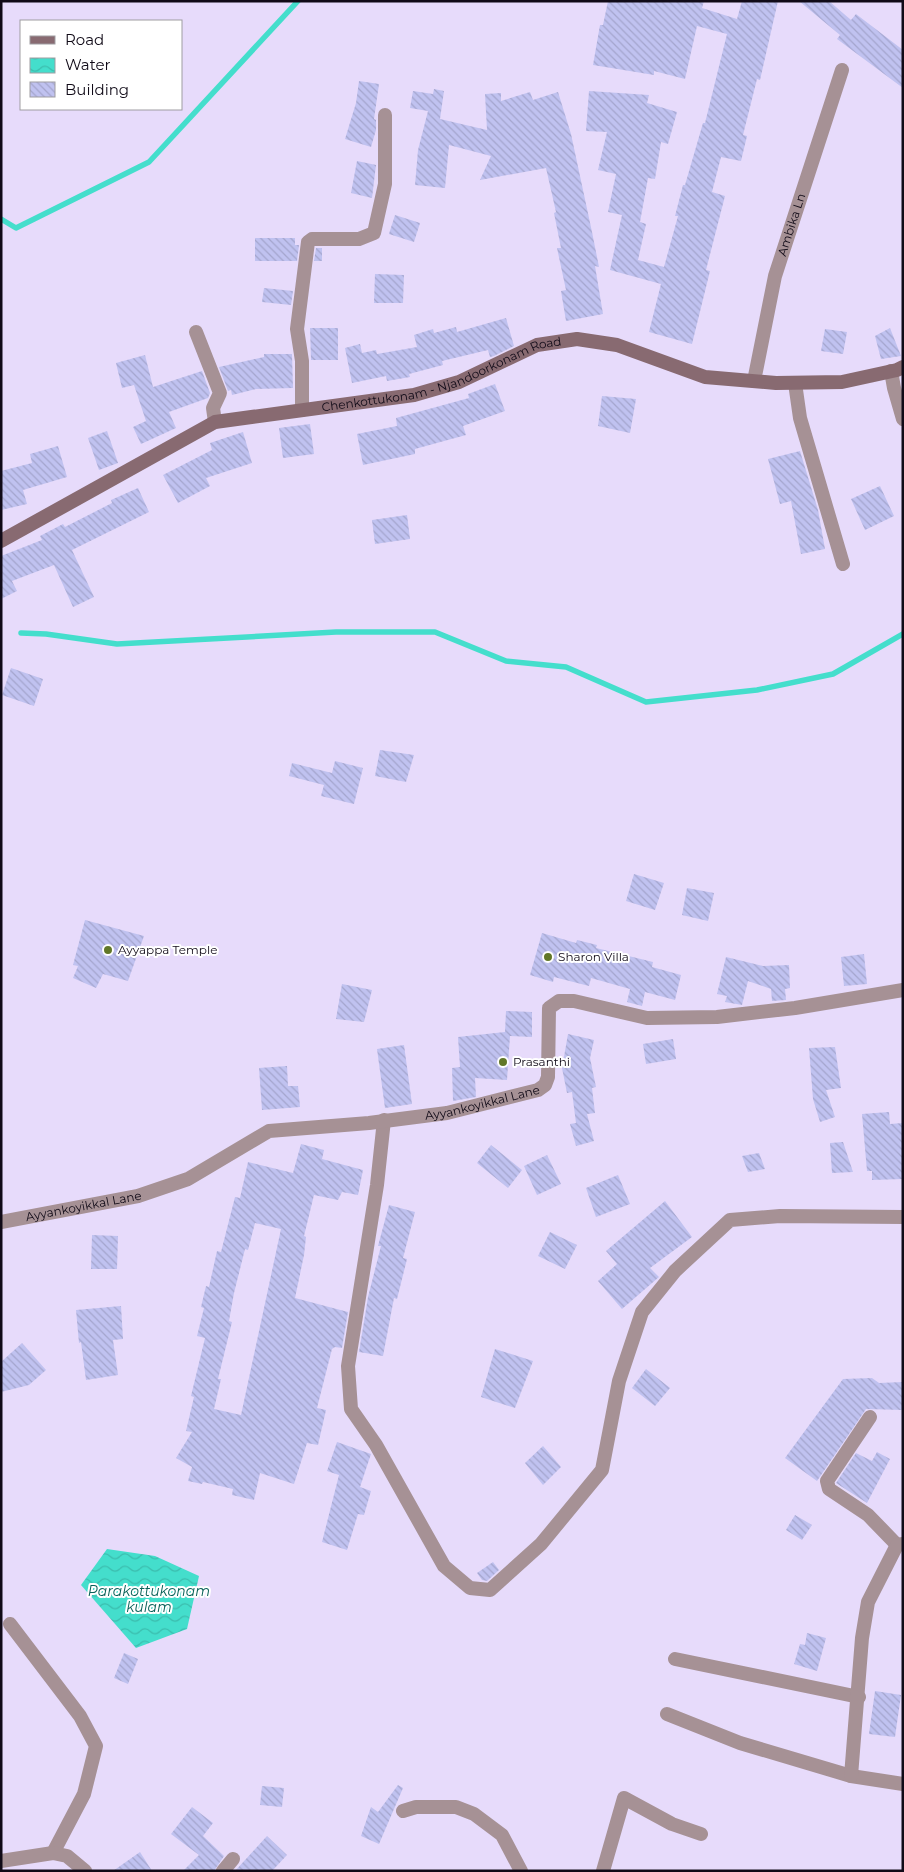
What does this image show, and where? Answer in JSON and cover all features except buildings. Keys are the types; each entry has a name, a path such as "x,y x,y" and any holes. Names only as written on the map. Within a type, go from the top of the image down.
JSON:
{"main road":[{"name":"Chenkottukonam - Njandoorkonam Road","path":"1,541 216,422 414,395 459,382 537,345 577,339 617,345 705,376 754,381 795,383 842,382 897,369"}],"street":[{"name":"Ambika Ln","path":"754,381 775,276 842,70"},
{"path":"302,410 302,361 297,329 308,242 312,239 359,240 374,233 385,184 385,115"},
{"path":"196,332 220,393 213,408 216,422"},
{"path":"897,369 894,388 903,419"},
{"path":"795,383 800,418 843,564"},
{"name":"Ayyankoyikkal Lane","path":"1,1222 138,1196 188,1179 269,1131 447,1113 538,1090 545,1085 548,1077 549,1008 559,1001 574,1000 648,1018 717,1016 795,1008 903,990"},
{"path":"384,1120 377,1185 348,1366 351,1409 376,1445 444,1566 470,1588 490,1590 506,1577 541,1544 602,1470 619,1381 642,1312 675,1271 730,1220 780,1216 903,1217"},
{"path":"851,1776 859,1697 862,1638 868,1602 900,1544 868,1515 829,1489 827,1481 870,1418"},
{"path":"10,1624 80,1716 96,1746 84,1794 53,1853"},
{"path":"675,1659 859,1697"},
{"path":"666,1714 740,1742 851,1776 903,1784"},
{"path":"603,1871 624,1798 672,1824 701,1834"},
{"path":"403,1811 416,1808 456,1807 474,1814 502,1834 521,1871"},
{"path":"1,1861 53,1853 67,1856 85,1871"},
{"path":"223,1871 233,1859"}],"water":[{"name":"Parakottukonam kulam","path":"107,1549 155,1556 199,1576 187,1629 136,1648 81,1585"}],"waterway":[{"path":"1,219 16,228 149,162 298,1"},
{"path":"21,633 46,634 117,644 336,632 435,632 506,661 566,667 646,702 757,690 833,674 903,634"}],"place":[{"name":"Ayyappa Temple","path":"108,950"},
{"name":"Sharon Villa","path":"548,957"},
{"name":"Prasanthi","path":"503,1062"}]}
